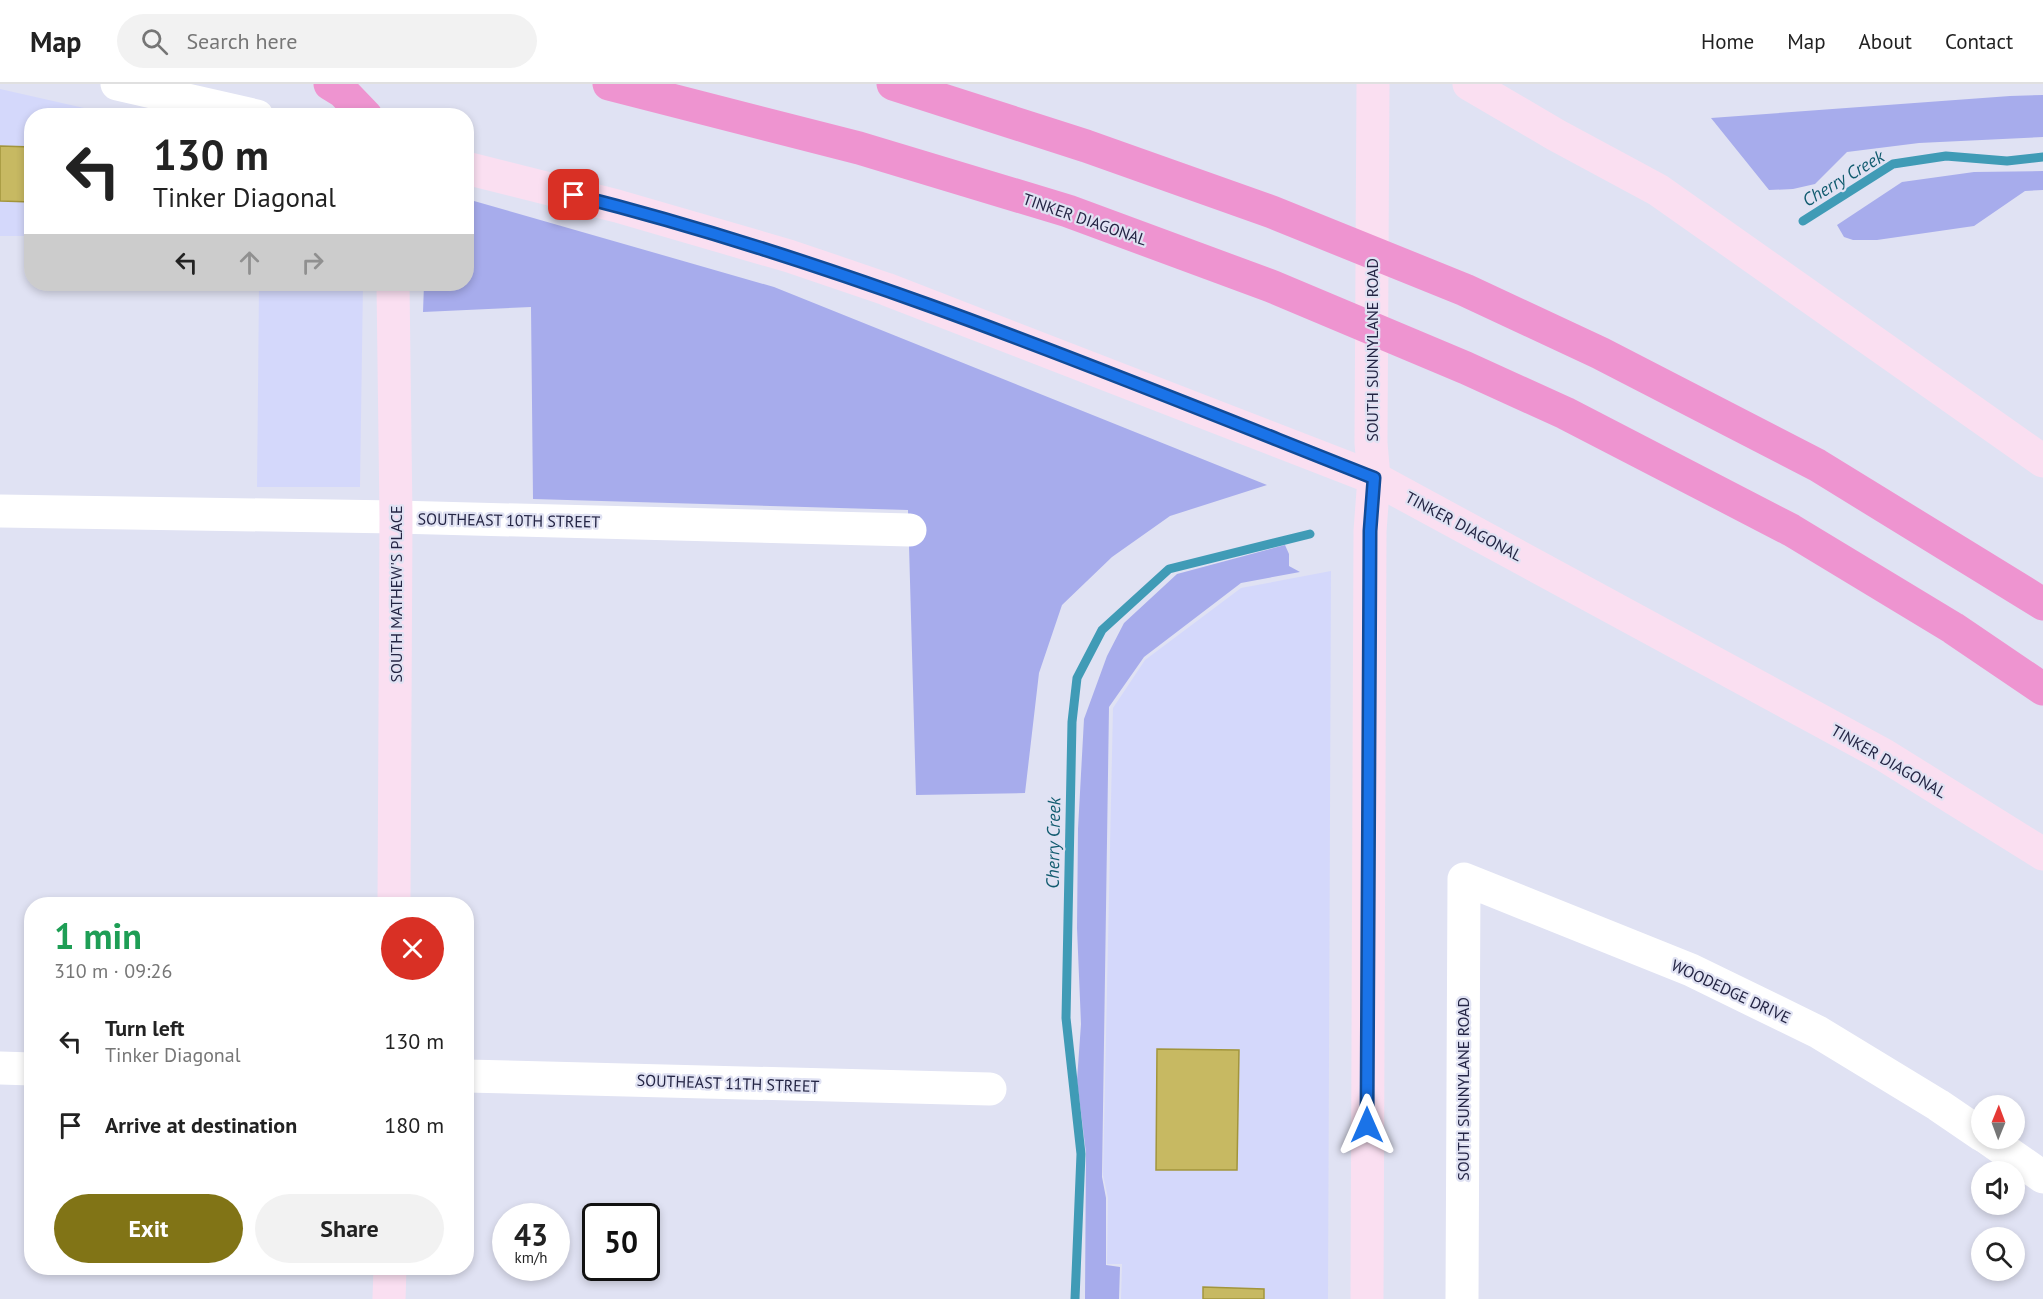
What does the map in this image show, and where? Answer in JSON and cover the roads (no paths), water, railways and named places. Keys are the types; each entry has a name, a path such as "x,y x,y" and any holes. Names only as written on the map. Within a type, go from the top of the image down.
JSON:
{"highway":[{"path":"330,84 343,92 358,108"},
{"name":"TINKER DIAGONAL","path":"609,84 859,148 1068,211 1271,286 1466,368 1565,413 1791,530 1953,628 2043,690"},
{"path":"893,84 1086,146 1272,212 1465,290 1600,354 1816,465 2043,604"}],"street":[{"path":"117,84 223,108"},
{"name":"SOUTH SUNNYLANE ROAD","path":"1366,1299 1370,531 1374,478 1371,443 1373,84"},
{"path":"1469,84 1556,135 1658,190 2043,461"},
{"name":"TINKER DIAGONAL","path":"474,170 617,206 789,256 1120,378 1374,478 1884,755 2043,854"},
{"name":"SOUTH MATHEW'S PLACE","path":"393,291 396,517 394,897"},
{"name":"SOUTHEAST 10TH STREET","path":"0,511 396,517 910,530"},
{"name":"SOUTH SUNNYLANE ROAD","path":"1462,1299 1464,879"},
{"name":"WOODEDGE DRIVE","path":"1464,879 1691,970 1818,1032 1971,1128"},
{"path":"0,1068 24,1069"},
{"name":"SOUTHEAST 11TH STREET","path":"474,1076 990,1089"},
{"path":"2003,1149 2043,1177"},
{"path":"389,1299 390,1275"}],"waterway":[{"name":"Cherry Creek","path":"1803,221 1893,164 1946,156 2007,161 2043,157"},
{"name":"Cherry Creek","path":"1075,1299 1081,1154 1066,1018 1072,722 1077,678 1102,630 1169,569 1310,534"}]}
